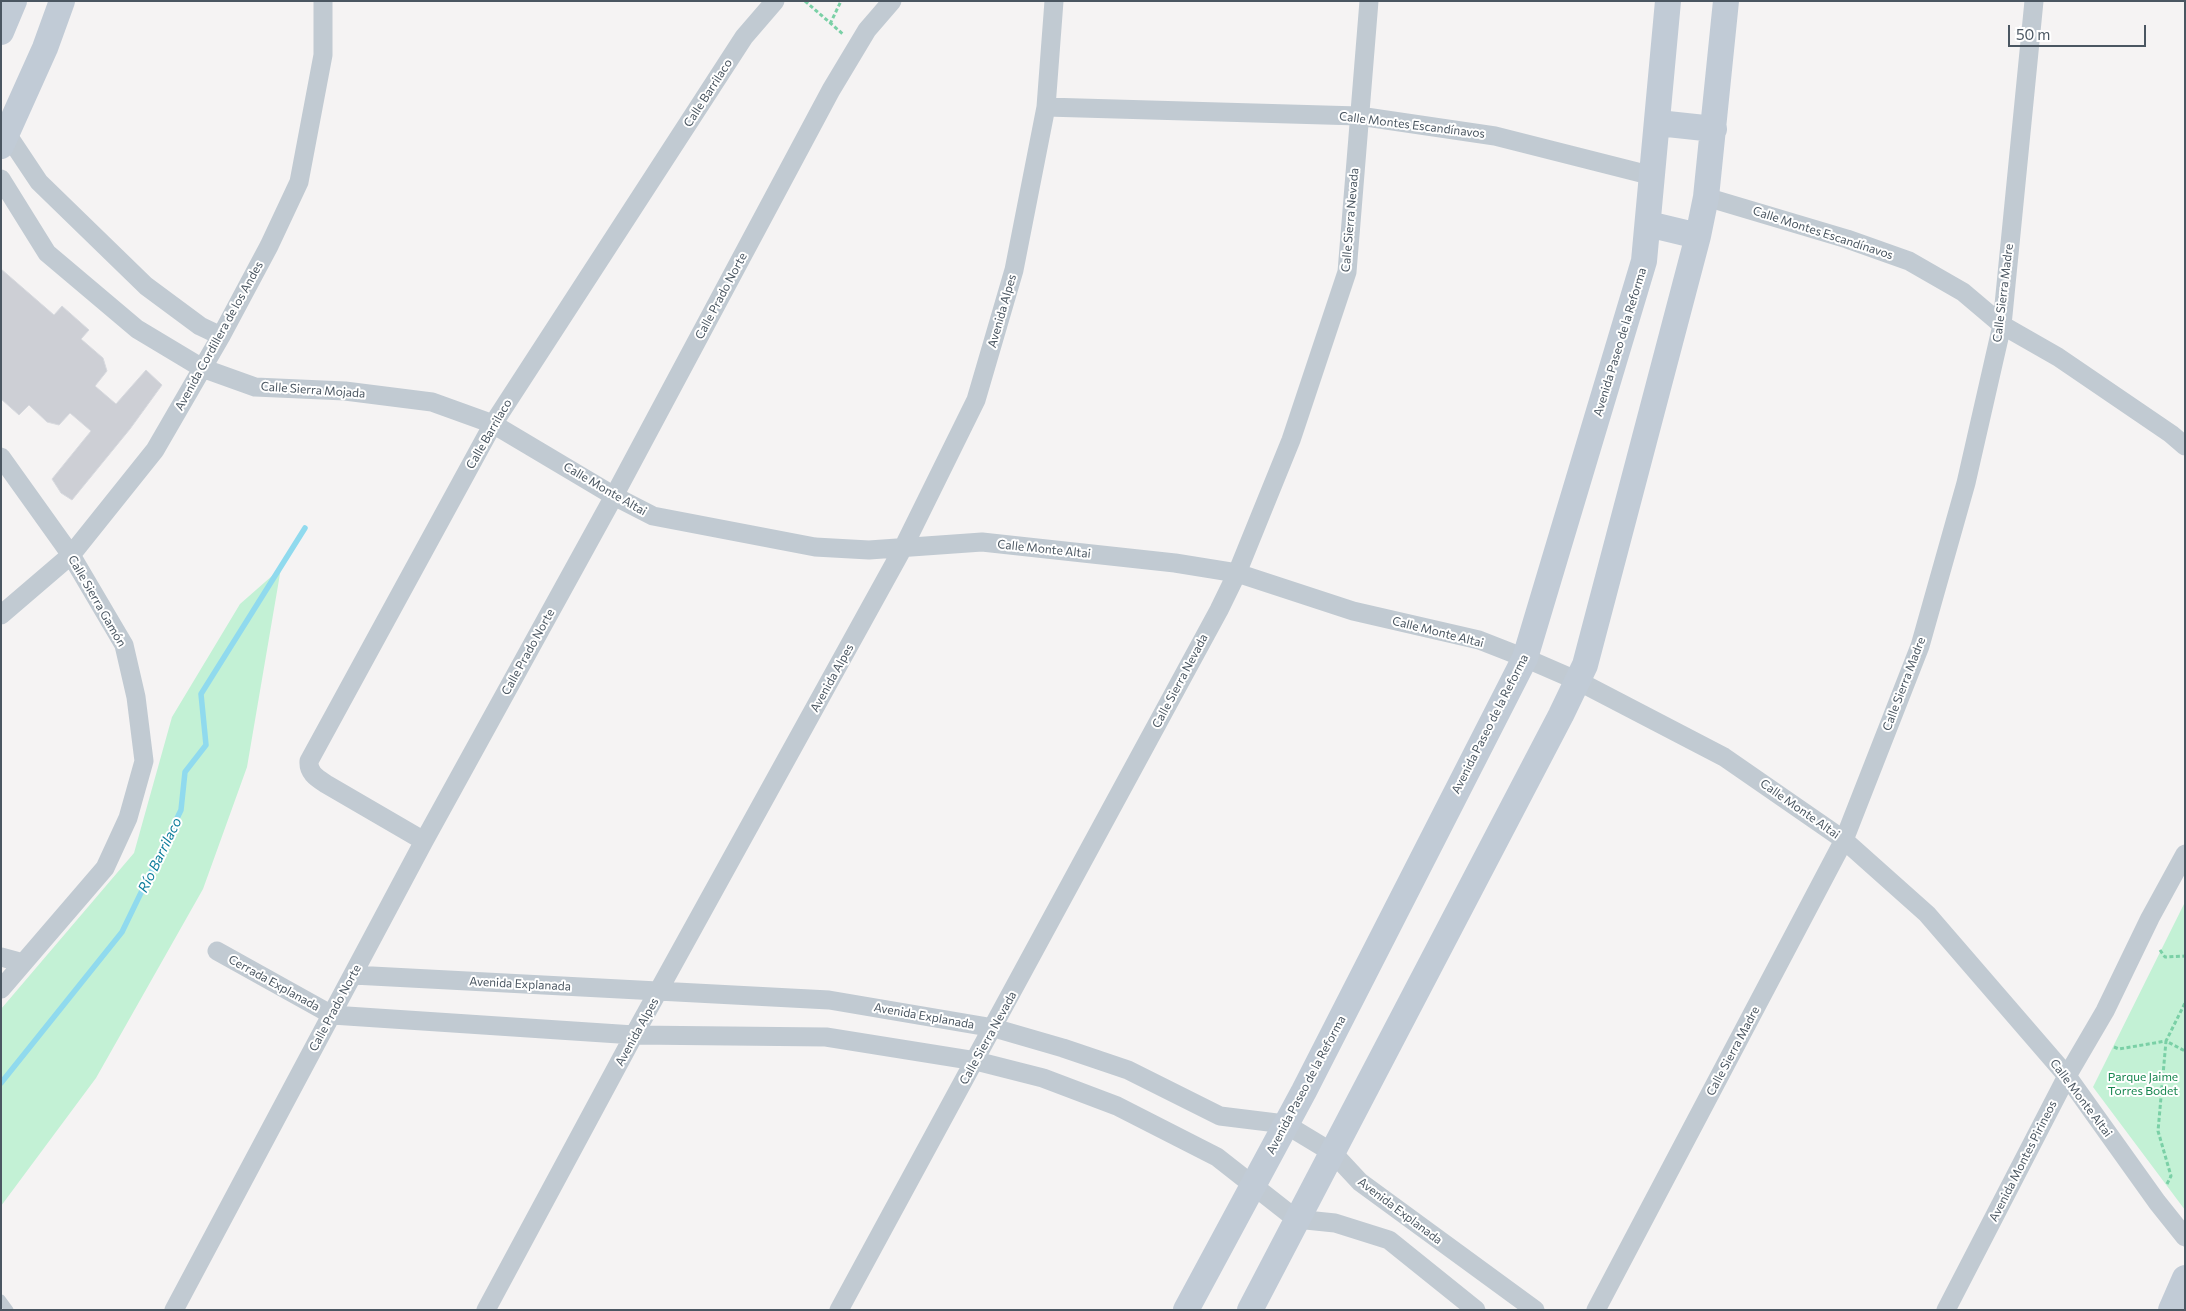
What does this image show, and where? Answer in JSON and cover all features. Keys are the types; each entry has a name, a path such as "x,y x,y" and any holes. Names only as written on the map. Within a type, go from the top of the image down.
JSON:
{"main road":[{"path":"1,32 14,1"},
{"path":"3,135 45,48 62,1"},
{"name":"Avenida Paseo de la Reforma","path":"1186,1310 1286,1124 1525,658 1644,261 1668,1"},
{"path":"1250,1310 1585,665 1698,236 1706,197 1726,1"},
{"path":"1658,123 1714,129"},
{"path":"1648,224 1698,236"},
{"path":"2172,1310 2185,1278"}],"street":[{"name":"Avenida Cordillera de los Andes","path":"1,614 70,555 155,450 221,336 299,182 323,55 323,1"},
{"name":"Calle Barrilaco","path":"424,841 326,784 312,774 308,767 309,761 493,424 744,37 775,1"},
{"name":"Calle Prado Norte","path":"174,1310 424,841 614,496 831,90 867,30 892,1"},
{"name":"Avenida Alpes","path":"486,1310 634,1036 903,548 976,400 1014,270 1046,107 1054,1"},
{"name":"Calle Sierra Nevada","path":"839,1310 994,1028 1237,573 1292,440 1347,272 1368,1"},
{"name":"Calle Sierra Madre","path":"1596,1310 1844,840 1920,646 1966,483 2002,325 2034,1"},
{"name":"Calle Montes Escandínavos","path":"1046,107 1359,116 1495,136 1653,176"},
{"path":"3,135 39,182 146,286 200,326 221,336"},
{"name":"Calle Sierra Mojada","path":"1,178 47,253 137,329 202,368 255,387 345,391 432,402 493,424"},
{"name":"Calle Montes Escandínavos","path":"1706,197 1847,239 1909,261 1963,292 2002,325 2058,357 2171,434 2185,446"},
{"name":"Calle Monte Altai","path":"493,424 614,496 653,516 815,547 869,550 982,542 1175,563 1237,573 1353,610 1479,640 1578,680 1724,757 1844,840 1927,914 2067,1076 2157,1202 2185,1237"},
{"name":"Calle Sierra Gamón","path":"1,457 70,555 124,645 136,696 144,762 128,818 105,868 1,989"},
{"name":"Avenida Montes Pirineos","path":"1946,1310 2067,1076 2105,1011 2150,918 2185,854"},
{"name":"Cerrada Explanada","path":"217,950 332,1015"},
{"path":"1,957 24,963"},
{"name":"Avenida Explanada","path":"353,975 829,1000 994,1028 1063,1048 1128,1070 1220,1116 1286,1124 1333,1153 1360,1182 1535,1310"},
{"path":"332,1015 634,1036 826,1037 976,1061 1043,1078 1117,1106 1217,1157 1296,1219 1335,1223 1389,1240 1476,1310"}],"lane":[{"path":"1,1300 9,1310"}],"path":[{"path":"805,1 857,46"},
{"path":"830,24 842,1"},
{"path":"2160,950 2165,957 2185,956"},
{"path":"2157,1202 2171,1176 2158,1132 2166,1041 2185,1003"},
{"path":"2114,1047 2119,1049 2166,1041 2185,1051"}],"green space":[{"path":"281,568 247,767 203,889 96,1078 1,1206 1,1009 134,853 172,717 240,604"},
{"name":"Parque Jaime Torres Bodet","path":"2185,902 2185,1210 2093,1087"}],"building":[{"path":"1,269 54,315 62,306 89,330 81,339 103,358 107,371 95,386 116,404 146,370 162,385 130,429 72,500 61,493 52,479 91,431 70,413 59,425 47,422 29,405 19,415 1,399"}],"waterway":[{"name":"Río Barrilaco","path":"1,1083 122,932 181,810 185,772 206,745 201,694 305,528"}]}
